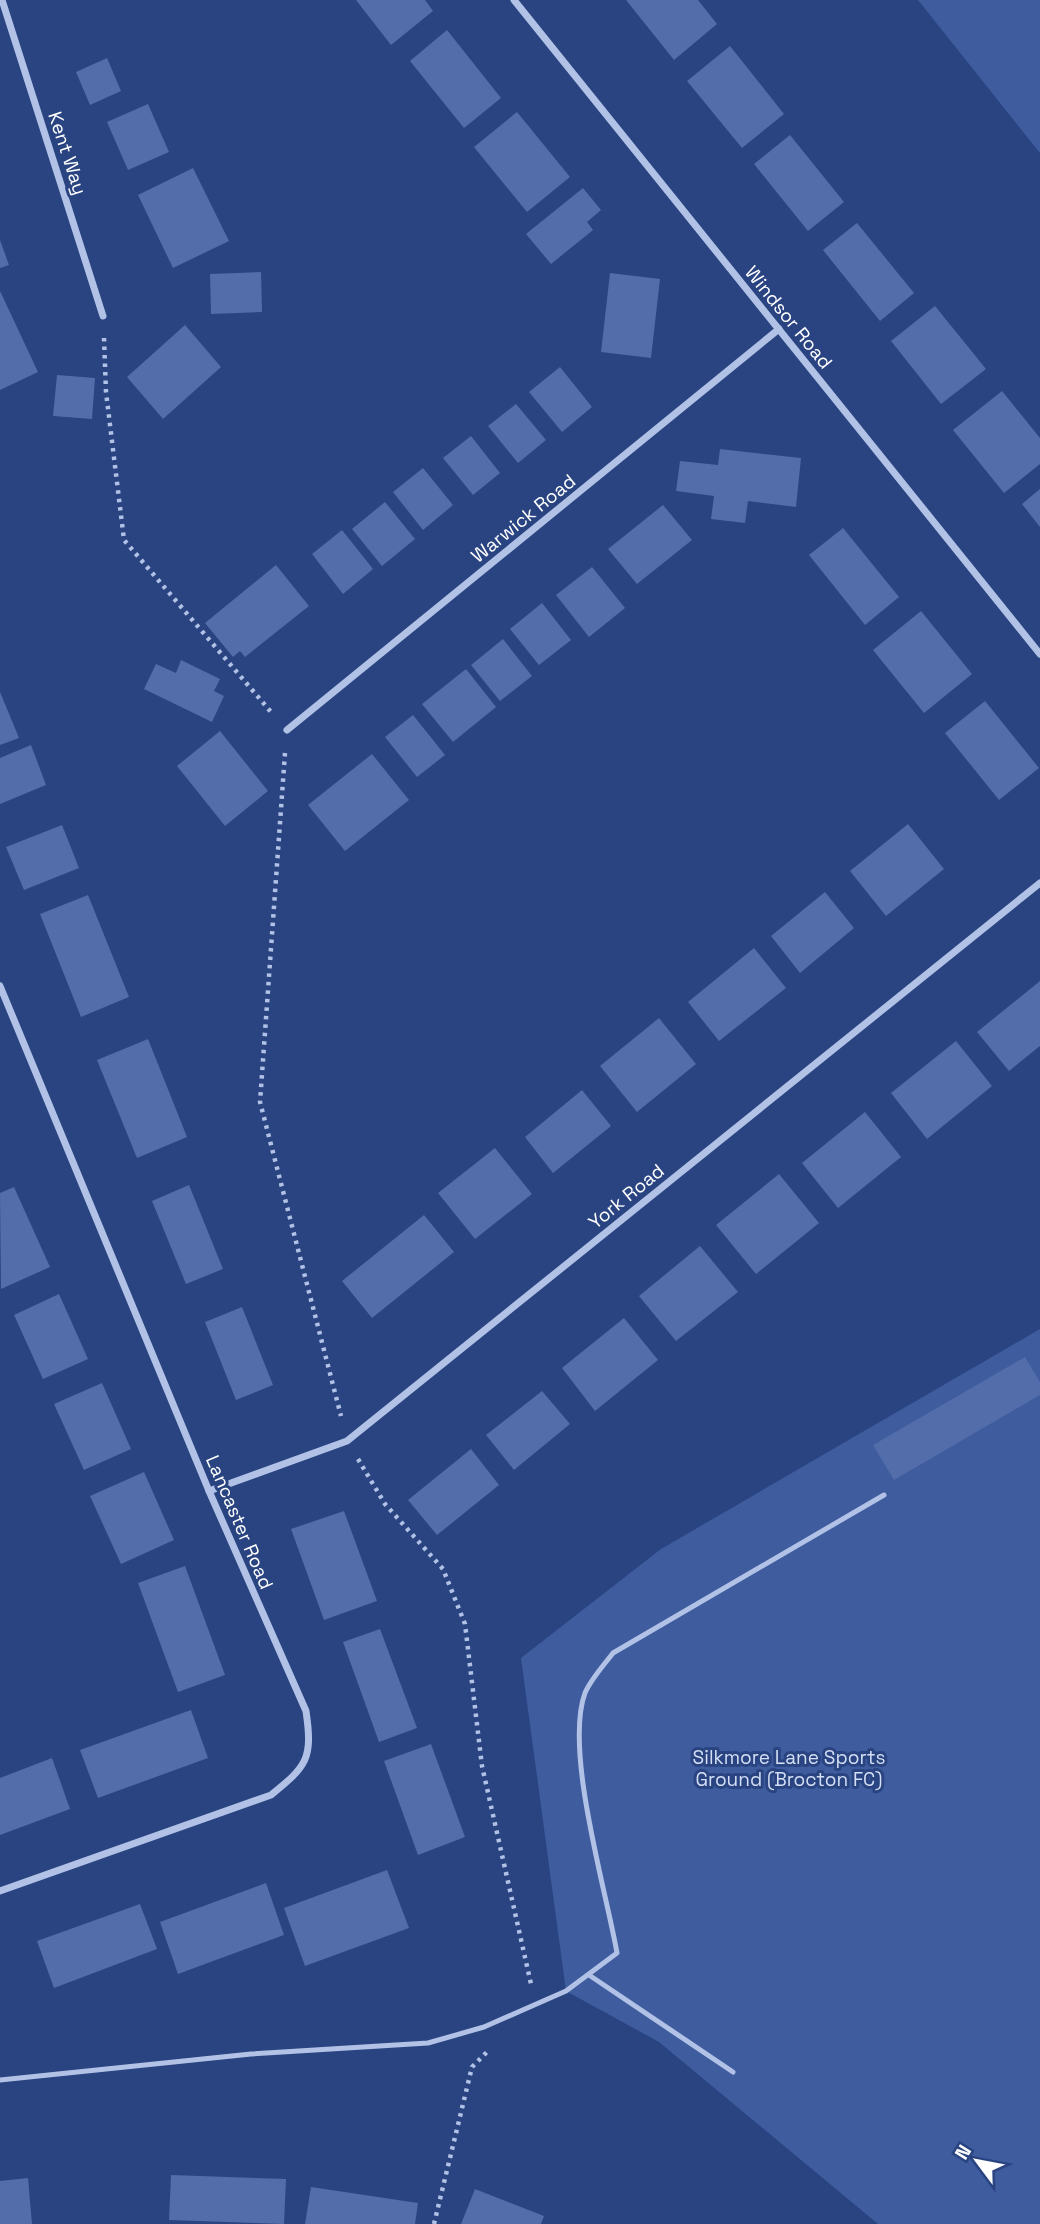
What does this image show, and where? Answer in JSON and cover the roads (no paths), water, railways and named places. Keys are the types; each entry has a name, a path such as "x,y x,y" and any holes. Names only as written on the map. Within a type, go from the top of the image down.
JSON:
{"street":[{"name":"Kent Way","path":"2,0 103,316"},
{"name":"Windsor Road","path":"514,0 1040,654"},
{"name":"Warwick Road","path":"287,730 779,329"},
{"name":"York Road","path":"209,1492 347,1441 1040,883"},
{"name":"Lancaster Road","path":"0,986 209,1492 306,1712 310,1742 301,1771 271,1795 0,1891"}],"lane":[{"path":"0,2080 251,2054 428,2043 484,2027 535,2002 566,1991 617,1953 584,1793 579,1724 586,1692 613,1653 884,1495"},
{"path":"589,1975 733,2071"}],"park label":[{"name":"Silkmore Lane Sports Ground (Brocton FC)","path":"789,1768"}]}
